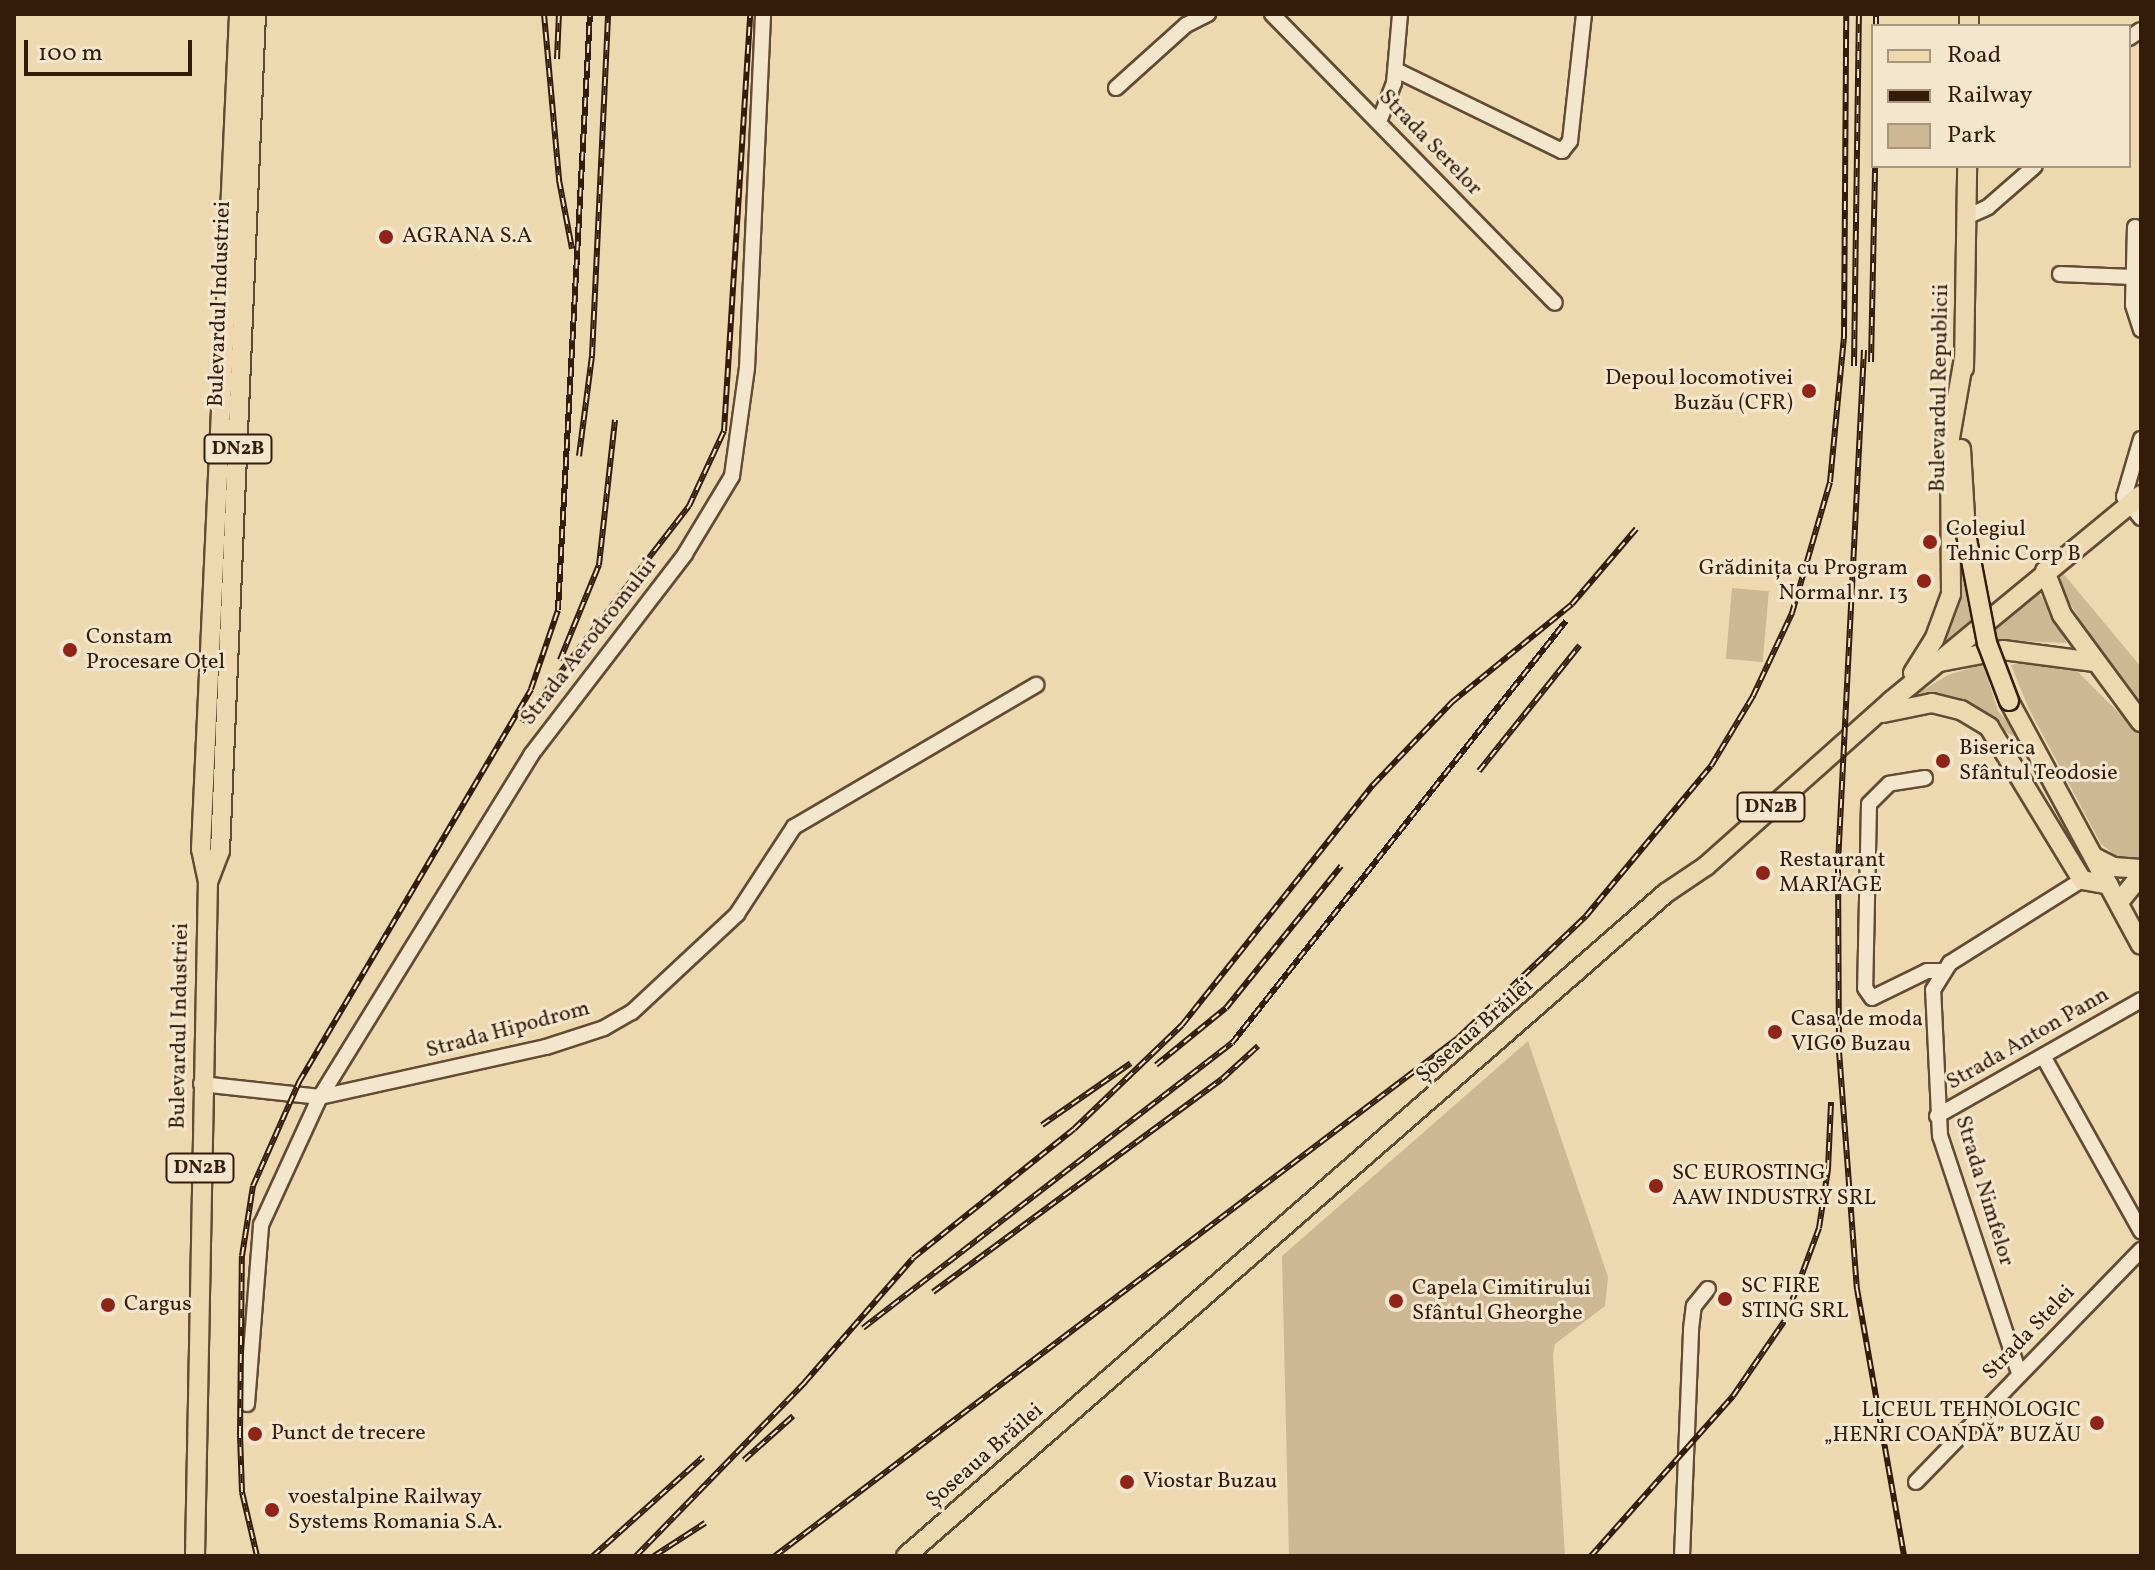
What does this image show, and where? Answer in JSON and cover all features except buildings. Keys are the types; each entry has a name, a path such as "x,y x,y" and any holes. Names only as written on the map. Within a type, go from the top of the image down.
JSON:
{"main road":[{"name":"Bulevardul Industriei","path":"195,1556 201,1084 208,882 201,849 239,14"},
{"name":"Bulevardul Industriei","path":"208,882 220,851 256,14"},
{"name":"Bulevardul Republicii","path":"1967,168 1961,453 1966,534 1987,643 2009,701 2141,945"},
{"path":"1873,717 1926,655 1949,605 1950,438 1964,358"},
{"name":"Șoseaua Brăilei","path":"906,1556 1666,893 1706,866 1891,701 2077,545 2137,506"},
{"path":"2045,571 2062,615 2141,722"},
{"path":"1937,662 2003,650 2094,662"},
{"path":"1873,717 1932,703 1961,710 1989,727 2082,880 2109,885"},
{"path":"2094,857 2114,867 2141,869"},
{"path":"2119,902 2141,875"}],"street":[{"name":"Strada Aerodromului","path":"247,1404 259,1240 268,1202 320,1097 531,755 685,554 732,476 747,368 763,14"},
{"path":"1116,88 1186,25 1208,14"},
{"name":"Strada Serelor","path":"1272,14 1555,303"},
{"path":"1379,122 1396,70 1400,14"},
{"path":"1396,70 1562,151 1570,141 1584,14"},
{"path":"1966,217 1988,207 2033,168"},
{"path":"2135,227 2132,277 2134,317 2141,330"},
{"path":"2060,274 2132,277"},
{"path":"2137,506 2127,476 2141,439"},
{"name":"Strada Hipodrom","path":"201,1084 320,1097 577,1039 632,1012 737,914 794,827 1036,685"},
{"path":"1925,778 1889,784 1869,804 1865,988 1872,998 1927,971 1942,971 2082,880"},
{"name":"Strada Nimfelor","path":"1942,971 1933,990 1937,1116 2019,1373"},
{"name":"Strada Anton Pann","path":"1937,1116 2141,1000"},
{"path":"2043,1056 2141,1231"},
{"name":"Strada Stelei","path":"1916,1482 2141,1250"},
{"path":"1682,1556 1691,1329 1694,1306 1708,1289"}],"green space":[{"path":"1960,564 1971,620 1938,646"},
{"path":"2062,572 2141,667 2141,722 2059,585"},
{"path":"1732,588 1769,591 1763,662 1726,659"},
{"path":"2038,591 2067,643 1998,640 1995,626"},
{"path":"2029,660 2073,667 2141,735 2141,864 2124,862 2101,844 2028,707 2011,665"},
{"path":"1983,664 1998,711 2020,736 2034,769 2014,736 1932,697 1912,697 1948,675"},
{"path":"1528,1041 1608,1277 1605,1306 1555,1344 1553,1354 1565,1556 1289,1556 1282,1256"}],"railway":[{"path":"544,14 559,180 572,249"},
{"path":"557,59 559,14"},
{"path":"257,1556 242,1492 240,1435 242,1256 253,1186 299,1082 531,689 558,610 590,14"},
{"path":"579,456 592,356 608,14"},
{"path":"522,722 689,506 724,431 750,14"},
{"path":"775,1556 1458,1038 1586,916 1711,766 1753,696 1792,613 1830,482 1844,336 1846,14"},
{"path":"1854,366 1859,14"},
{"path":"1876,14 1876,24"},
{"path":"1871,362 1875,168"},
{"path":"1864,350 1838,864 1839,1051 1857,1289 1904,1556"},
{"path":"560,660 599,565 615,420"},
{"path":"636,1556 805,1382 913,1258 1074,1129 1182,1025 1373,785 1452,702 1572,604 1636,529"},
{"path":"863,1328 1232,1043 1566,621"},
{"path":"1479,771 1580,645"},
{"path":"1156,1065 1226,1008 1341,866"},
{"path":"933,1292 1222,1079 1258,1046"},
{"path":"1042,1125 1131,1063"},
{"path":"1591,1556 1733,1396 1785,1320 1819,1228 1828,1169 1831,1102"},
{"path":"744,1460 793,1416"},
{"path":"593,1556 703,1457"},
{"path":"654,1556 705,1523"}],"place":[{"name":"AGRANA S.A","path":"386,237"},
{"name":"Depoul locomotivei Buzău (CFR)","path":"1809,391"},
{"name":"Colegiul Tehnic Corp B","path":"1930,542"},
{"name":"Grădinița cu Program Normal nr. 13","path":"1924,581"},
{"name":"Constam Procesare Oțel","path":"70,650"},
{"name":"Biserica Sfântul Teodosie","path":"1943,761"},
{"name":"Restaurant MARIAGE","path":"1763,873"},
{"name":"Casa de moda VIGO Buzau","path":"1775,1032"},
{"name":"SC EUROSTING AAW INDUSTRY SRL","path":"1656,1186"},
{"name":"SC FIRE STING SRL","path":"1725,1299"},
{"name":"Capela Cimitirului Sfântul Gheorghe","path":"1396,1301"},
{"name":"Cargus","path":"108,1305"},
{"name":"LICEUL TEHNOLOGIC „HENRI COANDĂ” BUZĂU","path":"2097,1423"},
{"name":"Punct de trecere","path":"255,1434"},
{"name":"Viostar Buzau","path":"1127,1482"},
{"name":"voestalpine Railway Systems Romania S.A.","path":"272,1510"}]}
